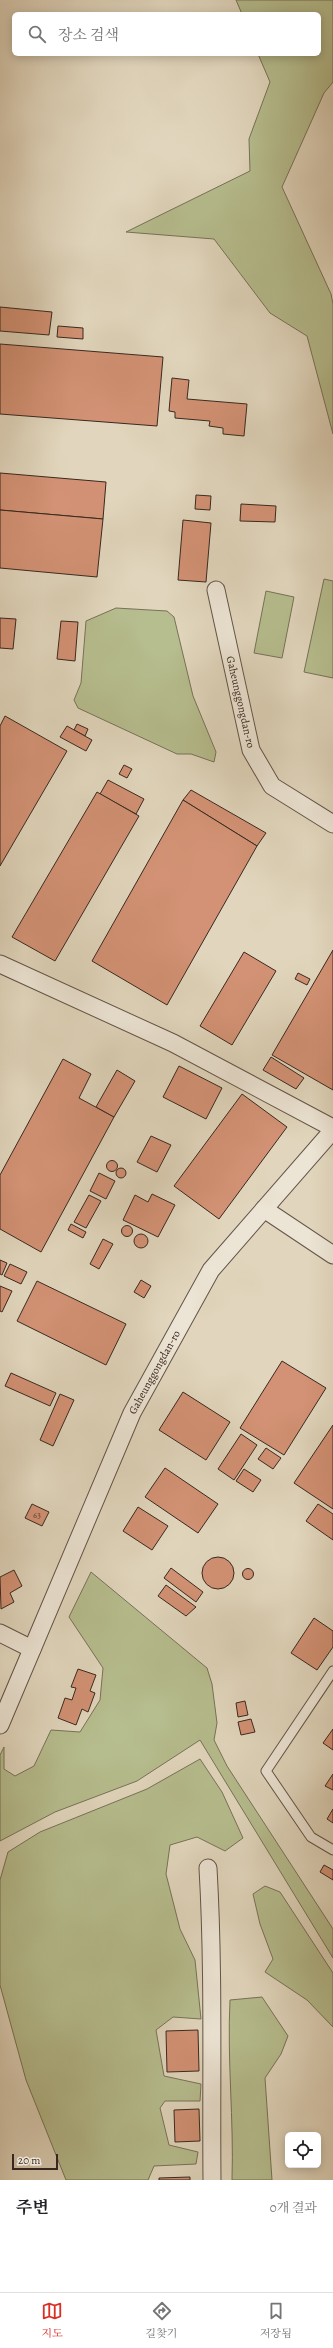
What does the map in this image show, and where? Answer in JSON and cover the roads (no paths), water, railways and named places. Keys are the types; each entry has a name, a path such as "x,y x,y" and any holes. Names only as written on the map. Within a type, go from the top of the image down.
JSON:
{"street":[{"name":"Gaheunggongdan-ro","path":"216,590 251,750 272,786 333,824"},
{"path":"0,964 173,1043 333,1129"},
{"name":"Gaheunggongdan-ro","path":"0,1725 132,1413 211,1270 333,1129"},
{"path":"264,1209 333,1255"},
{"path":"0,1633 32,1650"},
{"path":"208,1868 212,1945 210,1991 212,2180"}],"lane":[{"path":"333,1671 266,1771 311,1837 333,1850"}]}
